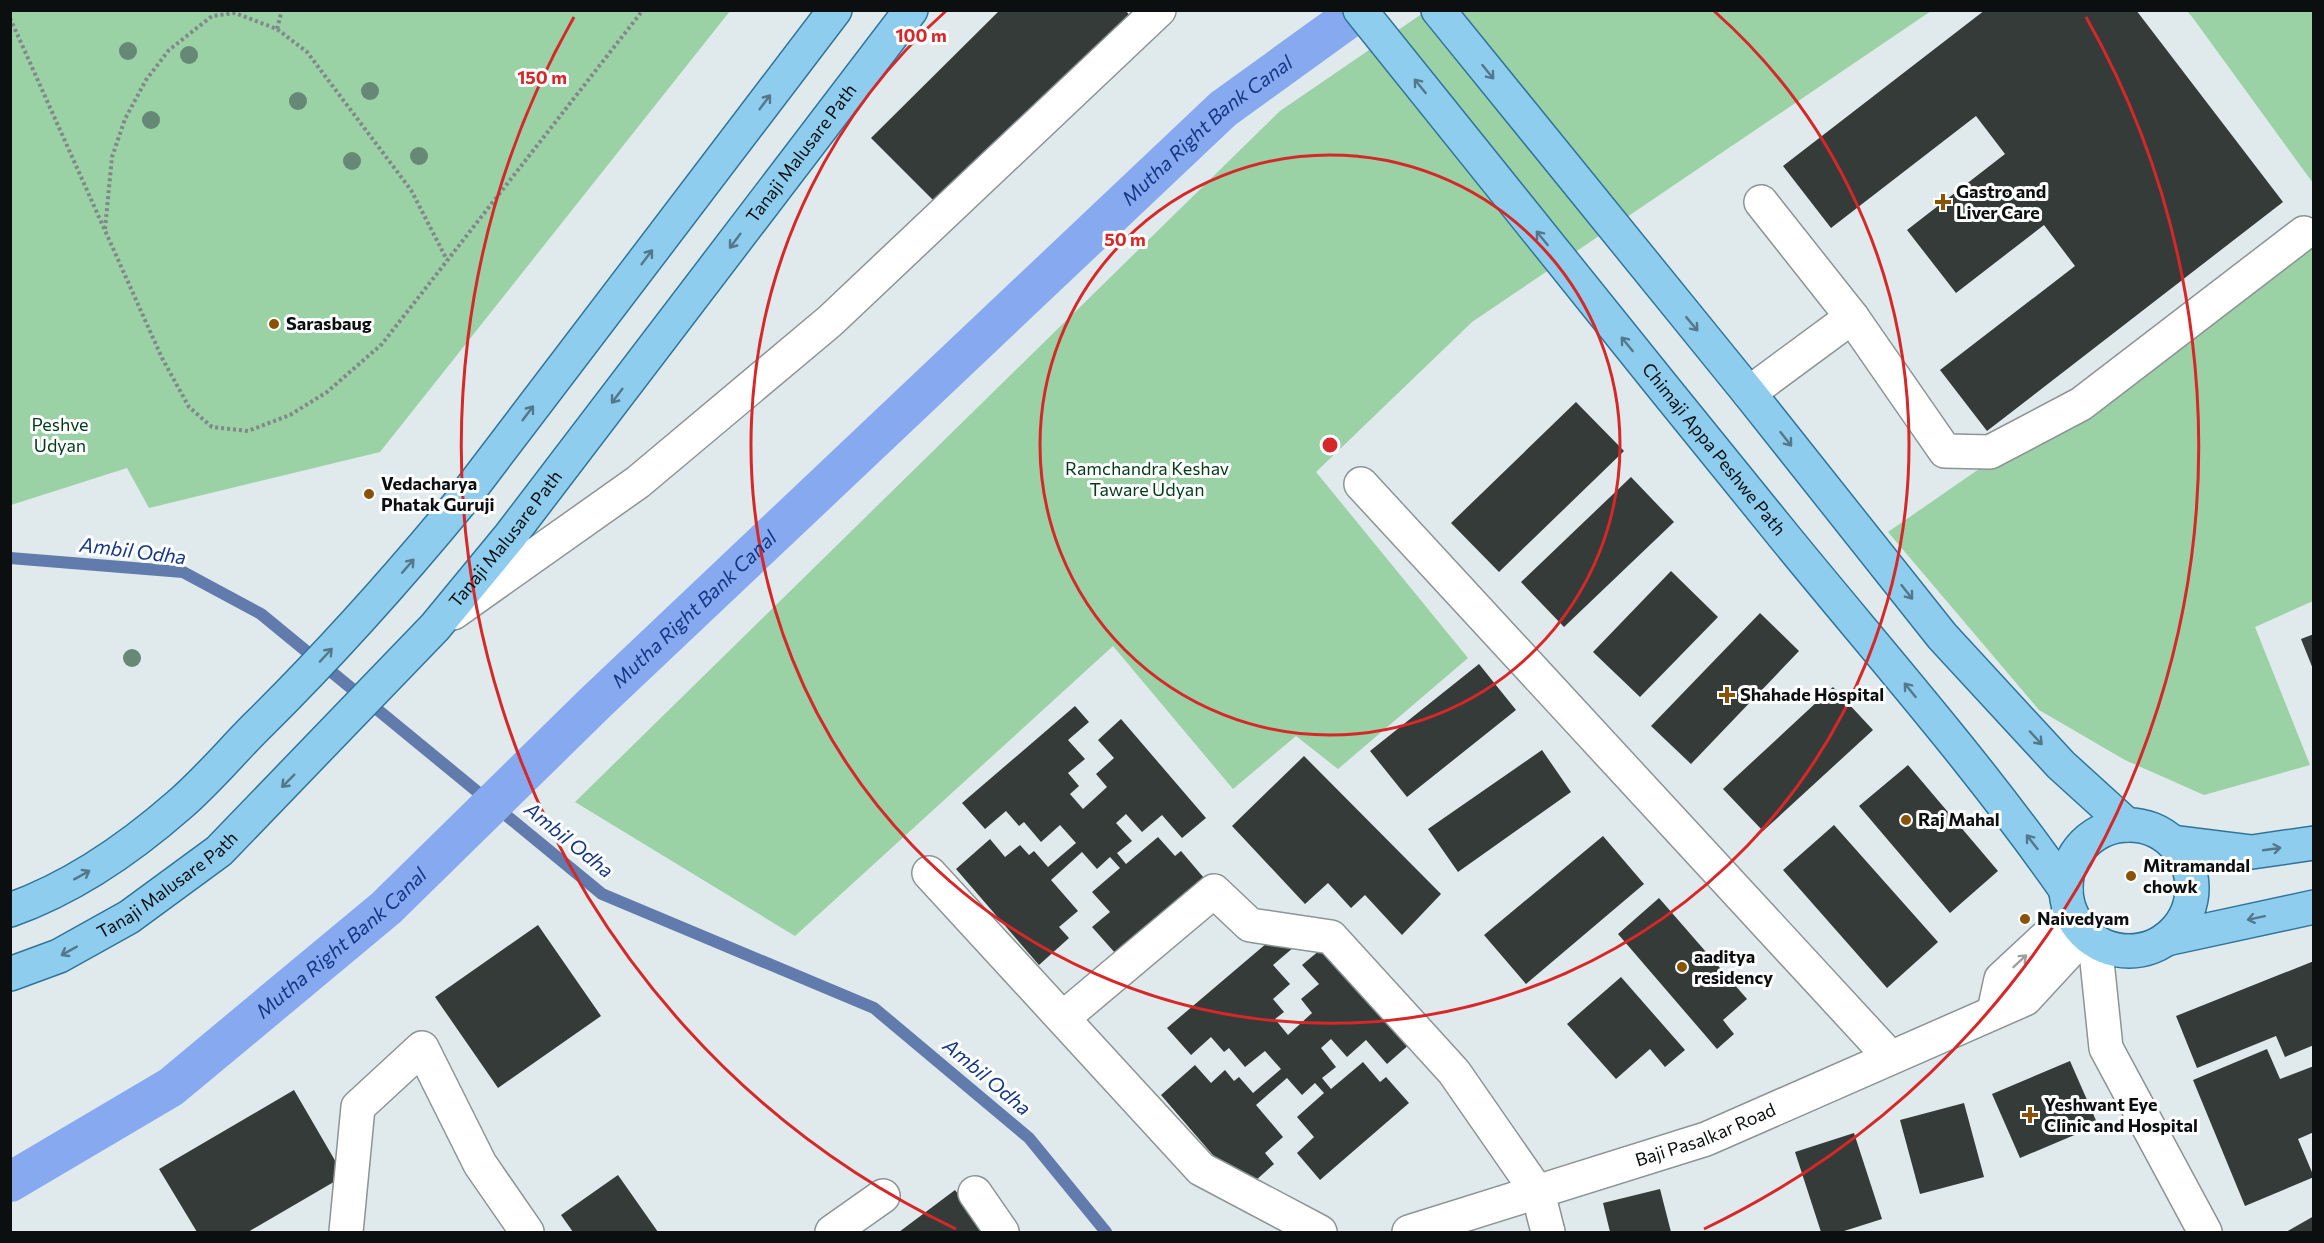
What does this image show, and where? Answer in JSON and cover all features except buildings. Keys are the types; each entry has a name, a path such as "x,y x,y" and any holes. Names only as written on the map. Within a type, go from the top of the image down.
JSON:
{"main road":[{"path":"10,910 34,901 97,867 180,805 286,698 407,567 463,499 835,10"},
{"name":"Tanaji Malusare Path","path":"10,974 59,956 129,918 219,851 329,740 435,627 510,536 911,10"},
{"name":"Chimaji Appa Peshwe Path","path":"1360,10 2037,849 2079,920"},
{"path":"1438,10 1749,393 1942,636 2061,765 2127,825"},
{"path":"2127,825 2151,829 2172,842 2187,862 2193,886 2191,898 2182,921 2166,939 2155,946 2118,951 2079,920 2069,866 2082,845 2103,830 2127,825"},
{"path":"2172,842 2252,852 2313,843"},
{"path":"2166,939 2313,906"}],"street":[{"path":"435,627 638,482 831,321 1159,10"},
{"path":"1761,202 1852,317 1945,451 1990,452 2081,404 2304,233"},
{"path":"1749,393 1852,317"},
{"path":"1361,484 1890,1057"},
{"path":"929,873 1201,1169 1320,1233"},
{"path":"1063,1018 1214,891 1250,926 1331,937 1454,1072 1538,1193 1548,1233"},
{"path":"2079,920 2106,1048 2205,1233"},
{"name":"Baji Pasalkar Road","path":"1408,1233 1706,1139 2025,999 2079,920"},
{"path":"345,1233 358,1107 422,1048 480,1164 527,1233"},
{"path":"975,1193 1002,1233"},
{"path":"832,1233 883,1196"}],"path":[{"path":"277,29 282,10"},
{"path":"10,18 162,358 189,407 212,427 248,431 290,415 327,392 382,344 643,10"},
{"path":"105,230 112,157 125,119 146,80 169,50 212,16 235,13 277,29 307,52 411,190 447,260"}],"green space":[{"name":"Sarasbaug","path":"11,10 730,11 380,452 149,508 127,468 11,505"},
{"name":"Ramchandra Keshav Taware Udyan","path":"1426,11 1931,11 1472,322 1316,472 1468,658 1338,769 1296,736 1233,789 1113,646 795,936 575,802 1280,111"},
{"path":"2187,11 2313,11 2313,183 2193,18"},
{"path":"2313,238 2313,601 2255,627 2310,765 2204,795 2125,760 2039,710 1888,532"}],"waterway":[{"name":"Mutha Right Bank Canal","path":"10,1182 171,1087 386,908 595,703 1223,109 1360,10"},
{"name":"Ambil Odha","path":"10,558 183,572 261,614 602,894 874,1008 1029,1138 1106,1232"}],"place":[{"name":"Gastro and Liver Care","path":"1943,202"},
{"name":"Sarasbaug","path":"274,324"},
{"name":"Vedacharya Phatak Guruji","path":"369,494"},
{"name":"Shahade Hospital","path":"1727,695"},
{"name":"Raj Mahal","path":"1906,820"},
{"name":"Mitramandal chowk","path":"2131,876"},
{"name":"Naivedyam","path":"2025,919"},
{"name":"aaditya residency","path":"1682,967"},
{"name":"Yeshwant Eye Clinic and Hospital","path":"2030,1115"}],"park label":[{"name":"Peshve Udyan","path":"60,435"}]}
